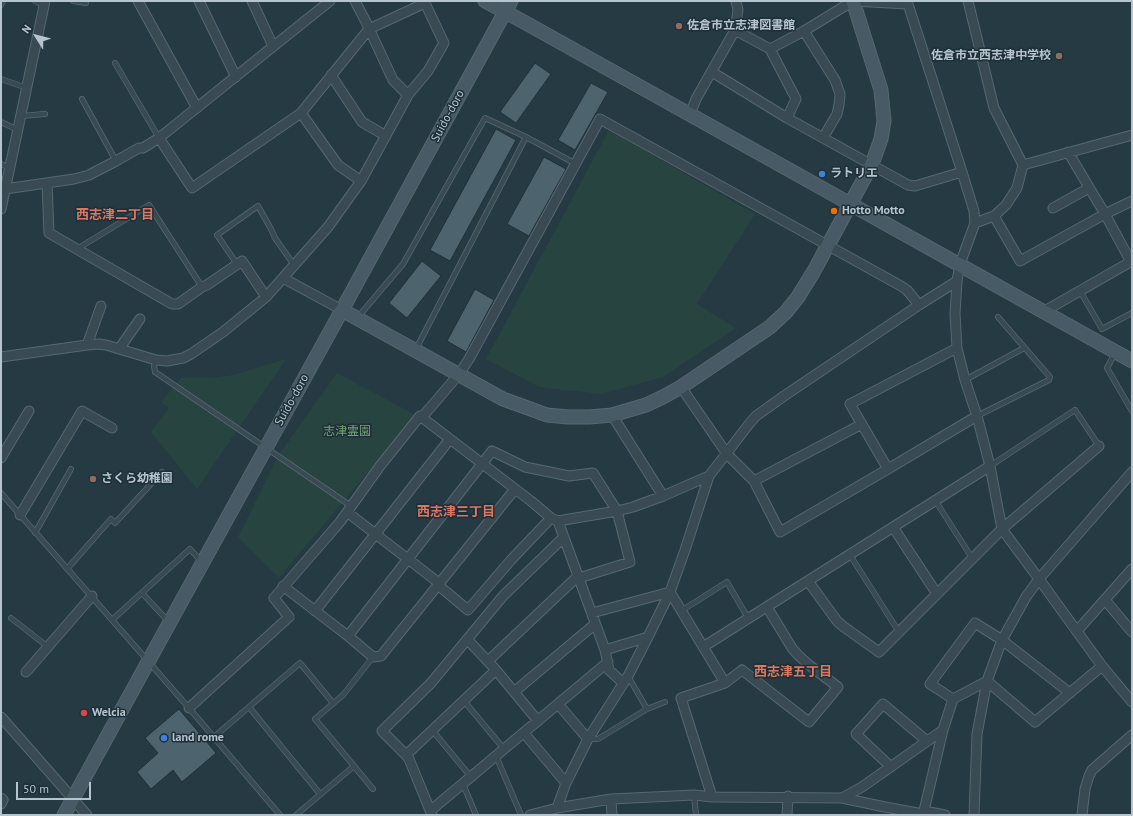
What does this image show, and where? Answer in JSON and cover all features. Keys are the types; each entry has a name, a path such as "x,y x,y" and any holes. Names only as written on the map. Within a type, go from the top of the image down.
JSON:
{"street":[{"path":"138,1 197,108"},
{"path":"200,1 236,77"},
{"path":"252,1 273,46"},
{"path":"6,189 74,179 89,175 139,148 143,148 159,138 330,1"},
{"path":"355,1 393,80 408,95"},
{"path":"485,1 508,7 524,22 960,264 1132,362"},
{"path":"284,278 503,399 547,415 589,417 612,415 646,405 663,397 681,387 770,327 786,312 798,297 829,245 872,164 881,139 884,121 881,90 853,1"},
{"path":"770,49 804,31 853,1 908,2 974,212 975,223 960,264 956,281 955,314 957,348 990,466 1002,530 1040,579 1102,666 1132,702"},
{"path":"968,1 994,108 1023,165 1017,188 1006,205 994,216 975,223"},
{"path":"690,115 696,99 735,30 738,10 737,2"},
{"path":"1,208 6,189 5,166 18,130 44,3"},
{"path":"1,357 99,344 156,360 167,361 182,358 191,354 223,332 266,297 328,226 361,181 408,95 428,71 444,43 425,3 369,29 301,113 192,188 159,138"},
{"name":"Suido-doro","path":"64,815 508,7"},
{"path":"735,30 770,49 796,99 787,118"},
{"path":"804,31 835,80 840,94 837,114 823,138"},
{"path":"712,72 787,118 908,184 915,186 962,172"},
{"path":"331,75 362,122 386,136"},
{"path":"301,113 338,165 361,181"},
{"path":"189,708 289,617 274,598 340,522 380,466 420,416 424,414 459,374 469,359 600,119 901,286 907,290 920,305"},
{"path":"1023,165 1132,135"},
{"path":"1043,312 1131,262 1068,152"},
{"path":"47,183 49,233 172,304 178,304 242,261 266,297"},
{"path":"1053,208 1089,188"},
{"path":"994,216 1020,262 1104,214 1132,201"},
{"path":"557,808 566,783 588,739 626,679 670,592 709,476 756,416 956,281"},
{"path":"87,345 101,306"},
{"path":"119,349 140,319"},
{"path":"888,469 850,404 957,348"},
{"path":"681,387 727,454 754,481 780,532 977,416"},
{"path":"1,458 29,411"},
{"path":"20,516 82,412 112,428"},
{"path":"612,415 664,496"},
{"path":"420,416 531,500 554,520 564,538 592,614 605,650 609,670 626,679"},
{"path":"754,481 862,424"},
{"path":"315,611 450,439"},
{"path":"808,581 837,621 879,652 972,558 1099,446"},
{"path":"348,636 492,451 525,467 568,476 593,473 617,511 630,562 578,577 488,661"},
{"path":"703,647 990,466"},
{"path":"974,815 977,734 987,681 1002,640 1026,597 1132,472"},
{"path":"349,509 375,534 439,584 468,610 511,560 554,520 633,508 709,476"},
{"path":"283,586 373,657 381,656 515,489"},
{"path":"893,527 937,594"},
{"path":"564,538 503,596 431,683 382,731 406,755 431,813 471,777 608,662"},
{"path":"1078,632 1132,569"},
{"path":"670,592 725,683"},
{"path":"592,614 670,592"},
{"path":"26,672 92,596"},
{"path":"1105,600 1132,632"},
{"path":"712,796 681,698 725,683 742,670 809,722 838,687 798,655 792,648 767,607"},
{"path":"953,699 930,684 975,623 1002,640 1070,693"},
{"path":"514,692 595,624"},
{"path":"605,650 648,638"},
{"path":"467,639 496,670 538,721"},
{"path":"987,681 1035,722 1102,666"},
{"path":"406,755 496,670"},
{"path":"924,813 943,730 953,699 987,681"},
{"path":"558,704 588,739"},
{"path":"891,767 856,734 883,704 927,741"},
{"path":"1,717 87,815"},
{"path":"842,798 862,787 943,730"},
{"path":"524,732 566,783"},
{"path":"1082,815 1085,789 1092,770 1132,735"},
{"path":"531,815 557,808 572,810 611,799 694,795 842,798 884,808 945,815"},
{"path":"786,815 788,796"},
{"path":"1,798 3,800 1,804"},
{"path":"611,799 612,815"}],"lane":[{"path":"1,5 4,1"},
{"path":"34,1 44,3"},
{"path":"73,1 86,3"},
{"path":"115,63 159,138"},
{"path":"1,79 27,88"},
{"path":"82,99 116,161"},
{"path":"21,116 45,114"},
{"path":"357,318 403,264 485,118 526,137 576,164"},
{"path":"1,122 18,130"},
{"path":"415,350 526,137"},
{"path":"77,249 149,205 202,287"},
{"path":"237,264 217,235 258,206 272,229 275,238 295,265"},
{"path":"1080,291 1102,329 1132,313"},
{"path":"977,416 1048,380 1050,377 998,318"},
{"path":"965,380 1024,348"},
{"path":"1115,352 1107,368 1132,411"},
{"path":"156,360 154,366 155,372 266,447 349,509"},
{"path":"990,466 1075,410 1099,446"},
{"path":"35,533 71,469"},
{"path":"67,569 111,519 115,523 162,472"},
{"path":"1,493 92,596 280,815"},
{"path":"935,500 972,558"},
{"path":"112,620 190,549 203,563"},
{"path":"850,555 900,632"},
{"path":"681,611 726,582 748,618"},
{"path":"142,593 170,622"},
{"path":"10,618 48,646"},
{"path":"373,657 343,695 333,702 316,719 373,789"},
{"path":"214,737 300,663 333,702"},
{"path":"626,679 647,709"},
{"path":"464,701 504,749"},
{"path":"588,739 598,738 647,709 665,702"},
{"path":"249,707 320,794"},
{"path":"432,730 471,777"},
{"path":"496,756 521,815"},
{"path":"296,815 354,766"},
{"path":"463,784 476,815"},
{"path":"694,795 696,815"}],"green space":[{"path":"609,130 755,214 697,304 736,328 663,377 601,394 539,387 486,359"},
{"path":"286,359 197,489 151,432 169,408 161,402 181,378 209,378 233,375"},
{"name":"志津霊園","path":"337,373 416,415 279,578 238,537 278,456"}],"building":[{"path":"535,63 551,74 516,123 500,112"},
{"path":"591,83 608,92 575,150 558,140"},
{"path":"496,129 516,140 450,261 430,250"},
{"path":"544,157 566,169 529,236 507,224"},
{"path":"422,261 441,276 407,318 389,303"},
{"path":"475,289 494,300 466,352 447,341"},
{"path":"179,709 216,753 182,782 173,770 151,789 137,772 158,753 145,738"}],"place":[{"name":"佐倉市立志津図書館","path":"679,26"},
{"name":"佐倉市立西志津中学校","path":"1059,56"},
{"name":"ラトリエ","path":"822,174"},
{"name":"Hotto Motto","path":"834,211"},
{"name":"さくら幼稚園","path":"93,479"},
{"name":"Welcia","path":"84,713"},
{"name":"land rome","path":"164,738"}],"district":[{"name":"西志津二丁目","path":"115,215"},
{"name":"西志津三丁目","path":"456,512"},
{"name":"西志津五丁目","path":"793,672"}]}
